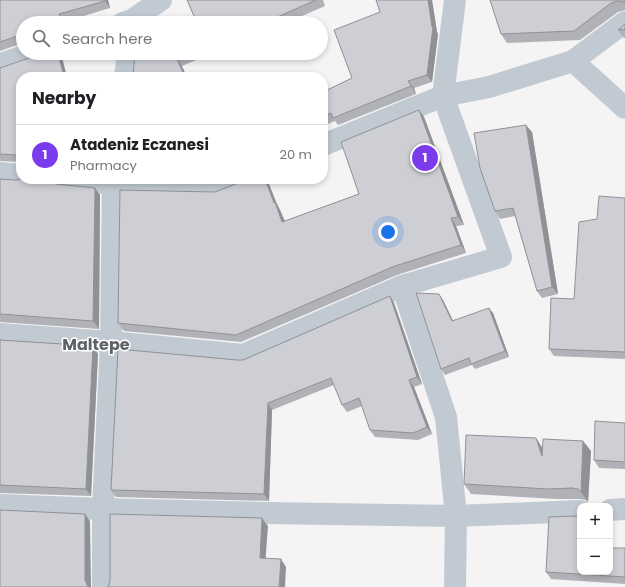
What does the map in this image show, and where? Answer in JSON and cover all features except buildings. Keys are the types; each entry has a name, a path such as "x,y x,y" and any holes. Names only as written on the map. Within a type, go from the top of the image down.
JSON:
{"street":[{"path":"130,16 161,0"},
{"path":"0,334 111,342 243,355 402,286 501,257 443,96 455,0"},
{"path":"328,143 443,96 489,87 573,61 625,22"},
{"path":"0,64 16,59"},
{"path":"126,72 127,60"},
{"path":"573,61 625,108"},
{"path":"0,173 16,175"},
{"path":"103,587 103,509 111,342 113,184"},
{"path":"157,184 216,188 226,184"},
{"path":"402,286 446,417 456,516 455,587"},
{"path":"0,505 266,513 456,516 577,511"},
{"path":"613,510 625,509"}],"place":[{"name":"Atadeniz Eczanesi","path":"425,158"}],"district":[{"name":"Maltepe","path":"96,344"}]}
